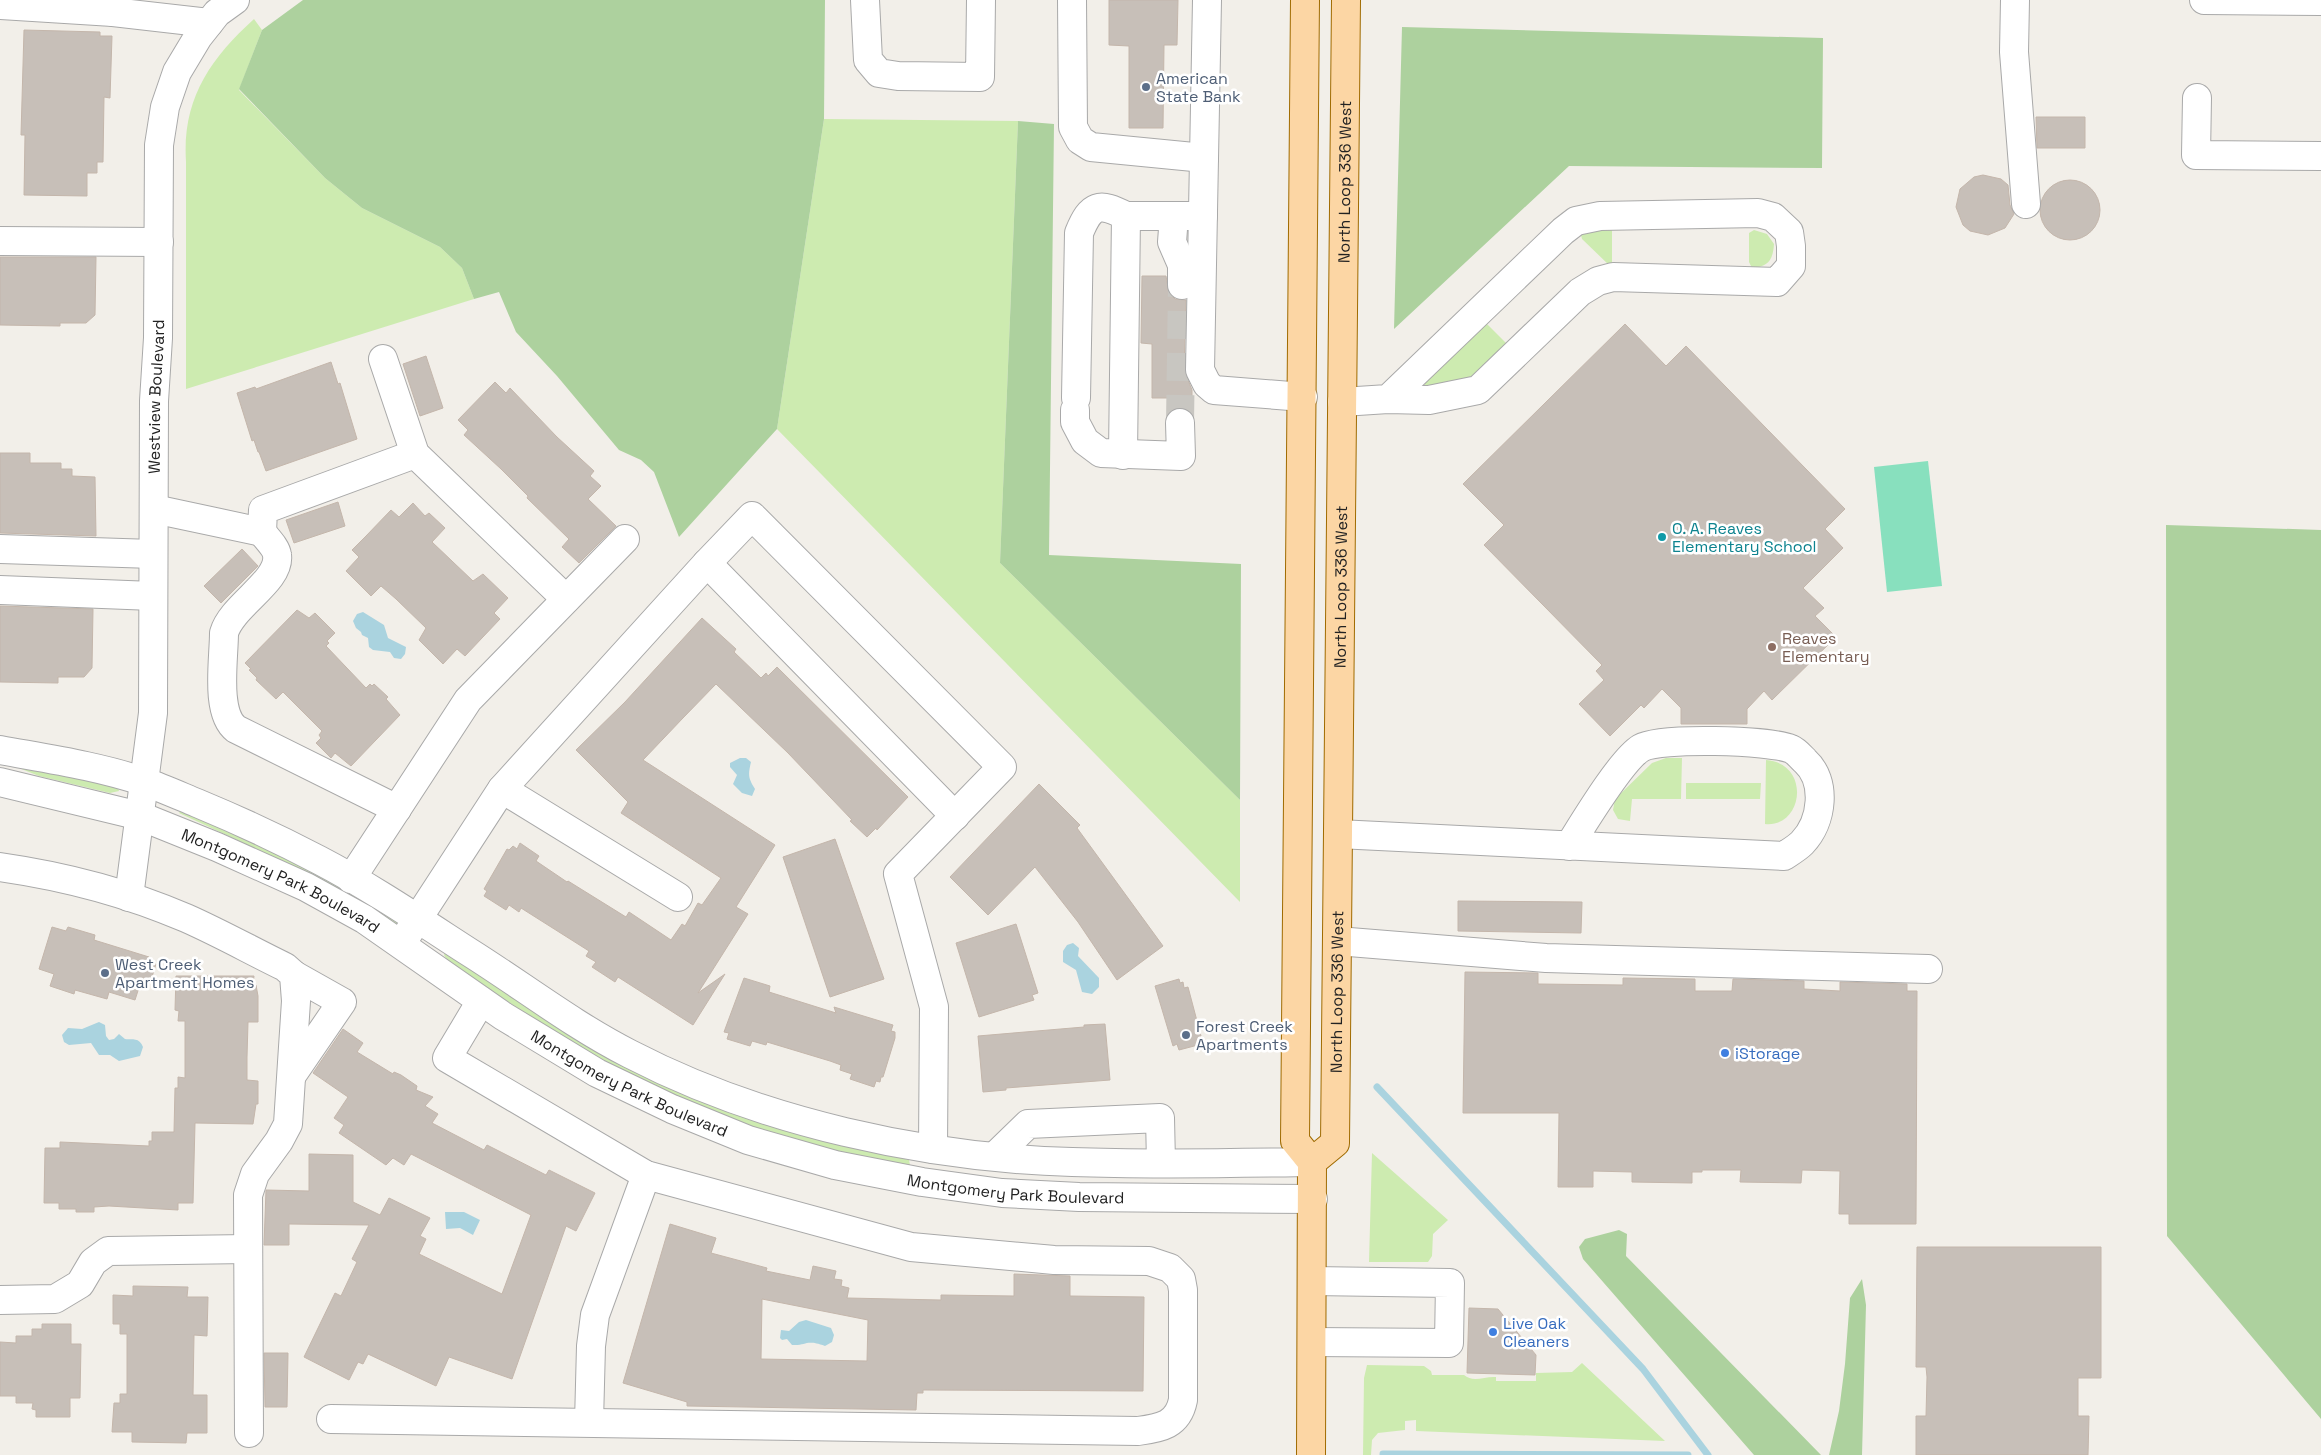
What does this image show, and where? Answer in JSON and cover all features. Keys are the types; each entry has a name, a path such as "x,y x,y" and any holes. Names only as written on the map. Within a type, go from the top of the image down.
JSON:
{"main road":[{"path":"1305,0 1295,1142 1312,1162 1311,1455"},
{"name":"North Loop 336 West","path":"1312,1162 1335,1143 1346,0"},
{"path":"1303,397 1342,402"}],"street":[{"name":"Westview Boulevard","path":"129,897 153,713 154,401 158,338 159,145 165,107 177,72 198,37 217,13 235,0"},
{"path":"865,0 865,37 868,60 880,73 898,76 980,77 981,0"},
{"path":"1072,0 1074,127 1080,140 1091,147 1204,158"},
{"path":"1207,0 1200,370 1207,384 1214,390 1303,397"},
{"path":"2016,0 2014,52 2026,204"},
{"path":"2204,0 2321,1"},
{"path":"0,5 107,6 209,23"},
{"path":"2197,98 2196,155 2321,156"},
{"path":"1180,423 1181,456 1101,453 1085,441 1075,422 1079,233 1085,218 1096,208 1109,207 1126,216 1203,216"},
{"path":"1342,402 1388,399 1429,400 1478,390 1580,292 1598,281 1613,277 1777,282 1790,266 1792,246 1789,232 1773,217 1758,213 1600,216 1576,221 1563,231 1388,399"},
{"path":"1123,455 1126,216"},
{"path":"1174,216 1172,242 1182,265 1182,285"},
{"path":"0,241 158,242"},
{"path":"383,359 415,454 566,599"},
{"path":"396,809 228,724 223,701 224,633 234,613 269,580 276,564 277,554 262,532 262,510 415,454"},
{"path":"154,508 262,532"},
{"path":"400,944 502,789 752,516 1002,767 898,874 934,1007 933,1149"},
{"path":"350,879 468,700 625,539"},
{"path":"0,549 153,554"},
{"path":"707,563 955,816"},
{"path":"0,590 153,596"},
{"path":"1338,834 1569,846 1784,856 1803,842 1817,818 1821,792 1815,770 1793,749 1772,743 1662,742 1641,748 1622,768 1569,846"},
{"name":"Montgomery Park Boulevard","path":"0,750 80,764 145,782 244,823 321,861 417,920 568,1018 630,1054 678,1076 755,1106 822,1126 876,1139 933,1149 995,1156 1071,1162 1312,1162"},
{"name":"Montgomery Park Boulevard","path":"0,782 140,816 217,847 306,887 364,919 481,1001 598,1072 672,1109 748,1140 835,1165 922,1182 1002,1193 1079,1197 1313,1199"},
{"path":"502,789 678,898"},
{"path":"0,867 36,872 129,897 186,918 285,967 294,975 342,1002 292,1076"},
{"path":"1337,941 1546,958 1928,969"},
{"path":"249,1433 248,1195 255,1174 279,1141 288,1124 296,1001 294,975"},
{"path":"331,1419 1138,1432 1162,1428 1181,1412 1184,1400 1183,1290 1181,1279 1170,1268 1149,1261 1054,1260 911,1247 646,1175 447,1058 481,1001"},
{"path":"995,1156 1028,1124 1160,1118 1161,1163"},
{"path":"589,1422 591,1346 595,1315 646,1175"},
{"path":"0,1300 55,1299 80,1284 93,1262 108,1251 248,1249"},
{"path":"1312,1281 1450,1283 1449,1343 1312,1342"}],"green space":[{"path":"303,0 825,0 824,119 777,429 679,537 654,472 641,460 619,450 557,376 516,332 499,292 474,299 462,268 440,247 362,208 325,178 239,89 262,30"},
{"path":"254,19 262,30 239,90 325,178 362,208 440,247 462,268 474,299 186,389 186,140 189,119 194,100 212,66 238,34"},
{"path":"1402,27 1823,38 1822,168 1569,166 1394,329"},
{"path":"824,119 1018,121 1000,563 1240,800 1240,902 777,429"},
{"path":"1018,121 1054,124 1049,555 1241,564 1240,800 1000,563"},
{"path":"1612,228 1612,265 1610,266 1582,239 1581,235 1583,231"},
{"path":"1754,230 1767,234 1774,244 1769,262 1752,268 1749,262 1749,233"},
{"path":"1484,321 1509,346 1478,378 1426,387 1423,382"},
{"path":"1928,461 1942,586 1887,592 1874,467"},
{"path":"2166,525 2321,530 2321,1419 2167,1236"},
{"path":"1666,758 1682,758 1681,799 1632,799 1630,821 1618,819 1613,810 1615,799 1652,763"},
{"path":"1766,760 1780,764 1790,772 1796,783 1797,795 1794,806 1788,816 1778,823 1765,824"},
{"path":"19,764 41,764 118,788 119,791 110,793 39,776 19,768"},
{"path":"1686,783 1761,783 1760,799 1686,799"},
{"path":"183,808 200,811 399,914 404,929 302,870 179,813"},
{"path":"446,950 562,1023 881,1153 909,1160 910,1165 903,1167 784,1138 737,1123 679,1099 611,1064 513,1005 449,963 444,955"},
{"path":"1372,1153 1448,1220 1433,1234 1432,1256 1428,1262 1369,1262"},
{"path":"1619,1230 1627,1234 1626,1256 1821,1455 1754,1455 1583,1259 1579,1247 1585,1239"},
{"path":"1862,1279 1866,1305 1862,1455 1829,1455 1839,1411 1850,1298"},
{"path":"1582,1363 1665,1441 1416,1431 1416,1420 1405,1421 1405,1430 1378,1433 1372,1440 1371,1455 1363,1455 1364,1378 1367,1365 1424,1366 1431,1371 1432,1375 1464,1375 1471,1379 1496,1377 1496,1381 1536,1381 1536,1373 1572,1372"}],"water":[{"path":"363,612 384,625 388,638 406,647 405,654 401,659 394,658 390,652 373,650 369,647 368,638 362,635 353,621 357,614"},
{"path":"740,758 746,758 751,762 749,776 755,789 752,796 742,793 733,784 737,775 730,767 730,763"},
{"path":"1073,943 1079,948 1078,956 1099,978 1099,987 1092,994 1082,992 1076,970 1063,962 1063,951 1067,945"},
{"path":"99,1022 105,1025 106,1036 109,1040 114,1039 119,1034 125,1039 140,1042 143,1047 140,1056 119,1061 110,1055 99,1055 91,1043 69,1045 64,1042 62,1035 68,1028 82,1029"},
{"path":"445,1212 464,1212 480,1220 473,1235 460,1228 446,1229"},
{"path":"806,1320 831,1328 834,1335 832,1342 825,1346 810,1343 792,1345 787,1339 782,1340 780,1338 781,1330 789,1331 799,1322"}],"building":[{"name":"American State Bank","path":"1109,0 1178,0 1177,45 1164,45 1163,128 1129,128 1129,46 1109,45"},
{"path":"24,30 100,32 100,36 112,36 110,98 104,97 103,162 97,162 97,173 87,173 87,196 24,195 25,135 21,135"},
{"path":"2036,117 2085,117 2085,148 2037,148"},
{"path":"1983,175 2001,179 2008,185 2010,205 2014,214 2005,228 1988,235 1970,231 1963,225 1956,207 1960,189 1974,177"},
{"path":"2070,180 2087,185 2095,193 2100,210 2095,227 2087,235 2070,240 2053,235 2045,227 2040,210 2045,193 2053,185"},
{"path":"0,257 96,257 95,315 86,323 60,323 60,326 0,325"},
{"path":"1142,276 1166,276 1169,293 1175,299 1186,300 1184,370 1192,390 1192,414 1187,409 1180,407 1170,411 1170,398 1152,398 1152,344 1141,343"},
{"name":"O. A. Reaves Elementary School","path":"1625,324 1666,366 1686,346 1845,509 1825,529 1843,548 1803,588 1824,608 1815,616 1836,637 1772,700 1764,691 1747,709 1747,724 1681,724 1681,708 1662,689 1644,708 1641,705 1610,736 1579,704 1604,680 1596,671 1602,665 1484,545 1504,525 1463,484"},
{"path":"426,356 443,408 420,416 403,364"},
{"path":"331,362 338,384 340,383 357,439 266,471 254,440 252,441 237,393 255,387 256,389"},
{"path":"495,382 506,393 510,388 557,437 594,471 590,476 601,486 588,499 616,526 579,563 562,547 569,539 527,498 528,496 501,469 464,435 468,430 458,420"},
{"path":"0,453 30,453 30,463 61,463 61,469 72,469 72,476 95,477 96,536 0,533"},
{"path":"338,502 345,526 294,543 286,520"},
{"path":"413,503 425,516 429,513 445,528 432,542 473,581 483,574 508,598 494,613 500,619 465,656 457,649 443,664 419,640 426,628 396,599 381,586 371,596 346,571 359,557 352,550 391,510 399,517"},
{"path":"242,549 258,566 221,603 204,586"},
{"path":"0,606 93,609 92,668 84,677 58,677 58,683 0,682"},
{"path":"297,610 309,618 315,613 335,633 327,641 329,643 326,646 366,688 370,684 372,686 374,684 388,697 386,699 400,715 351,766 335,753 331,758 316,743 321,738 319,735 322,731 283,692 276,699 256,680 257,678 245,663"},
{"path":"702,618 736,649 734,652 761,678 766,673 768,676 777,667 908,797 877,830 876,828 867,837 788,753 716,684 643,760 775,845 736,907 748,914 698,993 725,974 693,1025 618,977 615,982 592,967 596,962 586,956 589,951 521,908 519,912 509,905 506,910 484,896 487,891 484,889 507,849 509,850 513,846 517,849 520,843 539,856 536,861 567,882 626,917 629,912 671,940 682,924 685,926 698,903 702,905 721,878 621,813 628,802 576,750 625,702"},
{"path":"1039,784 1080,825 1077,828 1163,946 1117,980 1078,922 1035,867 988,915 950,877"},
{"path":"835,839 884,979 830,997 783,857"},
{"path":"1458,901 1582,902 1581,933 1458,931"},
{"path":"1016,924 1038,993 1032,995 1034,1000 979,1017 956,943"},
{"path":"52,927 66,931 68,927 95,935 94,940 149,957 148,961 156,964 151,980 142,978 135,1000 109,992 107,999 75,990 74,994 50,986 54,974 39,969"},
{"path":"1465,972 1538,973 1538,984 1623,985 1623,978 1695,979 1695,991 1732,991 1733,979 1804,981 1804,989 1840,991 1840,982 1907,984 1907,991 1917,991 1916,1224 1849,1224 1849,1214 1839,1214 1840,1171 1802,1170 1801,1183 1740,1182 1741,1170 1702,1170 1702,1172 1692,1172 1692,1183 1632,1182 1632,1172 1593,1171 1593,1187 1558,1187 1559,1113 1463,1113"},
{"path":"176,976 254,976 253,985 256,985 258,996 258,1022 248,1022 247,1057 247,1080 258,1081 258,1104 256,1104 253,1124 195,1123 193,1203 178,1203 178,1210 109,1206 94,1207 94,1212 76,1212 76,1209 59,1209 59,1203 44,1203 45,1148 60,1148 60,1142 149,1146 149,1141 152,1141 152,1132 174,1132 175,1088 178,1088 178,1077 185,1078 185,1021 178,1021 179,1011 175,1010"},
{"path":"744,978 770,986 769,992 836,1013 834,1007 893,1025 891,1031 895,1032 895,1038 880,1082 876,1081 874,1087 850,1079 852,1074 840,1070 841,1065 767,1042 766,1045 752,1041 750,1046 727,1039 729,1033 724,1032"},
{"path":"1179,979 1180,983 1183,982 1184,988 1188,987 1201,1036 1198,1038 1200,1043 1198,1045 1179,1050 1177,1044 1173,1046 1155,986"},
{"path":"1105,1024 1110,1080 1006,1088 1006,1090 983,1092 978,1036"},
{"path":"343,1029 363,1043 357,1052 393,1074 394,1072 401,1075 417,1086 416,1090 433,1097 425,1106 438,1114 432,1123 484,1150 487,1145 546,1175 549,1170 595,1193 576,1231 566,1226 512,1379 449,1357 436,1386 368,1354 363,1364 358,1362 349,1380 304,1357 335,1293 341,1296 357,1262 352,1259 369,1225 289,1224 289,1245 264,1245 266,1190 309,1191 309,1154 353,1155 353,1202 380,1215 389,1198 430,1218 420,1236 426,1239 419,1254 502,1294 531,1215 411,1154 404,1165 393,1158 386,1165 339,1133 344,1125 334,1118 348,1097 313,1073"},
{"path":"670,1224 716,1238 711,1253 767,1268 766,1271 810,1280 813,1266 836,1271 834,1279 842,1280 841,1286 849,1288 847,1298 941,1300 941,1295 1014,1296 1014,1274 1070,1276 1070,1296 1144,1297 1143,1391 923,1390 923,1393 917,1393 916,1410 687,1406 687,1402 623,1383","holes":["762,1299 868,1320 867,1361 761,1359"]},
{"path":"1917,1247 2101,1247 2101,1378 2078,1378 2078,1416 2089,1416 2088,1455 1916,1455 1916,1416 1926,1416 1927,1377 1926,1367 1916,1367"},
{"path":"133,1286 188,1287 187,1297 208,1297 207,1336 194,1335 193,1395 207,1395 207,1433 187,1433 186,1443 132,1442 132,1432 112,1432 114,1403 120,1403 120,1394 127,1394 127,1334 120,1334 120,1324 113,1324 113,1295 133,1296"},
{"name":"Live Oak Cleaners","path":"1469,1308 1498,1309 1536,1355 1535,1375 1467,1373"},
{"path":"42,1324 71,1324 71,1344 81,1344 80,1398 70,1398 70,1417 36,1417 36,1410 32,1409 33,1403 16,1403 16,1396 0,1396 0,1342 16,1343 16,1336 32,1336 32,1329 42,1329"},
{"path":"264,1353 288,1353 287,1407 265,1407"}],"waterway":[{"path":"1377,1087 1643,1369 1708,1455"},
{"path":"1383,1454 1688,1455"}],"tunnel":[{"path":"1180,423 1182,285"}],"place":[{"name":"American State Bank","path":"1146,87"},
{"name":"O. A. Reaves Elementary School","path":"1662,537"},
{"name":"Reaves Elementary","path":"1772,647"},
{"name":"West Creek Apartment Homes","path":"105,973"},
{"name":"Forest Creek Apartments","path":"1186,1035"},
{"name":"iStorage","path":"1725,1053"},
{"name":"Live Oak Cleaners","path":"1493,1332"}]}
